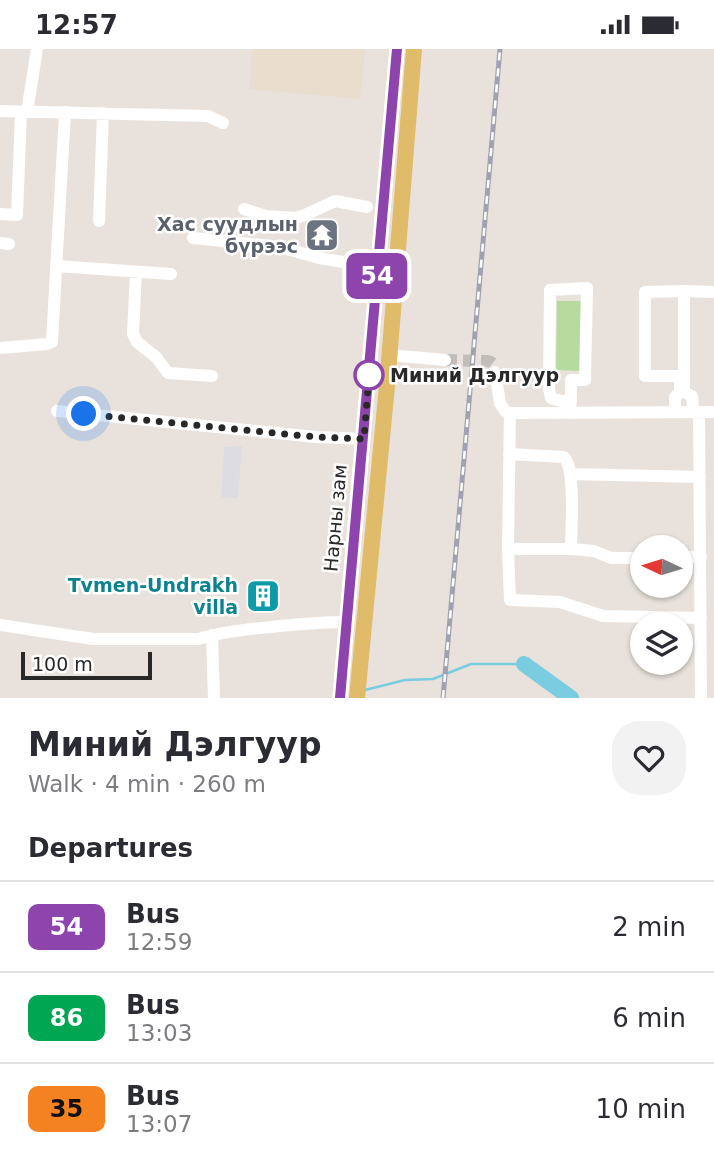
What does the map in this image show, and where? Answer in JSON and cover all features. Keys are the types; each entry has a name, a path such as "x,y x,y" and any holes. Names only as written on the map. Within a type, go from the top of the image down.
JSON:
{"main road":[{"name":"Нарны зам","path":"340,698 397,49"},
{"name":"Нарны зам","path":"357,698 389,359 414,49"},
{"path":"364,437 375,432 382,435"}],"street":[{"path":"0,214 17,215 24,112 37,49"},
{"path":"0,111 208,115 223,123"},
{"path":"0,348 52,342 65,112"},
{"path":"99,221 103,113"},
{"path":"244,209 266,216 296,218 335,201 367,207"},
{"path":"193,238 280,247 349,263 379,260"},
{"path":"57,266 171,274"},
{"path":"136,272 133,329 137,342 156,357 168,373 212,376"},
{"path":"587,288 584,380 571,380 571,407 551,398 549,389 550,290 587,288"},
{"path":"684,291 684,392 692,396 696,412 706,557 701,618 708,643 701,698"},
{"path":"678,412 675,397 680,393 680,376 645,376 645,292 714,292"},
{"path":"389,359 444,362"},
{"path":"495,372 500,403 505,411 510,413 571,407 714,412"},
{"path":"57,411 316,437 364,437"},
{"path":"510,413 510,600 560,602 603,616 701,618"},
{"path":"509,454 567,459 571,474 571,549"},
{"path":"571,474 700,474 714,471"},
{"path":"508,548 571,549 594,551 611,558 630,558"},
{"path":"0,625 93,639 198,639 281,626 346,622"},
{"path":"212,635 214,698"}],"shaded area":[{"path":"252,49 365,49 360,99 249,89"},
{"path":"242,446 238,498 221,497 224,447"}],"green space":[{"path":"557,301 581,301 580,371 556,370"}],"waterway":[{"path":"365,690 405,680 433,679 471,664 524,664"},
{"path":"524,664 571,698"}],"tunnel":[{"path":"445,360 489,361 495,372"}],"railway":[{"path":"443,698 500,49"}],"bus line":[{"name":"54","path":"340,698 397,49"}],"place":[{"name":"Хас суудлын бүрээс","path":"322,235"},
{"name":"Миний Дэлгуур","path":"369,375"},
{"name":"Tvmen-Undrakh villa","path":"263,596"}],"route":[{"path":"84,414 316,437 364,439 369,375"}]}
